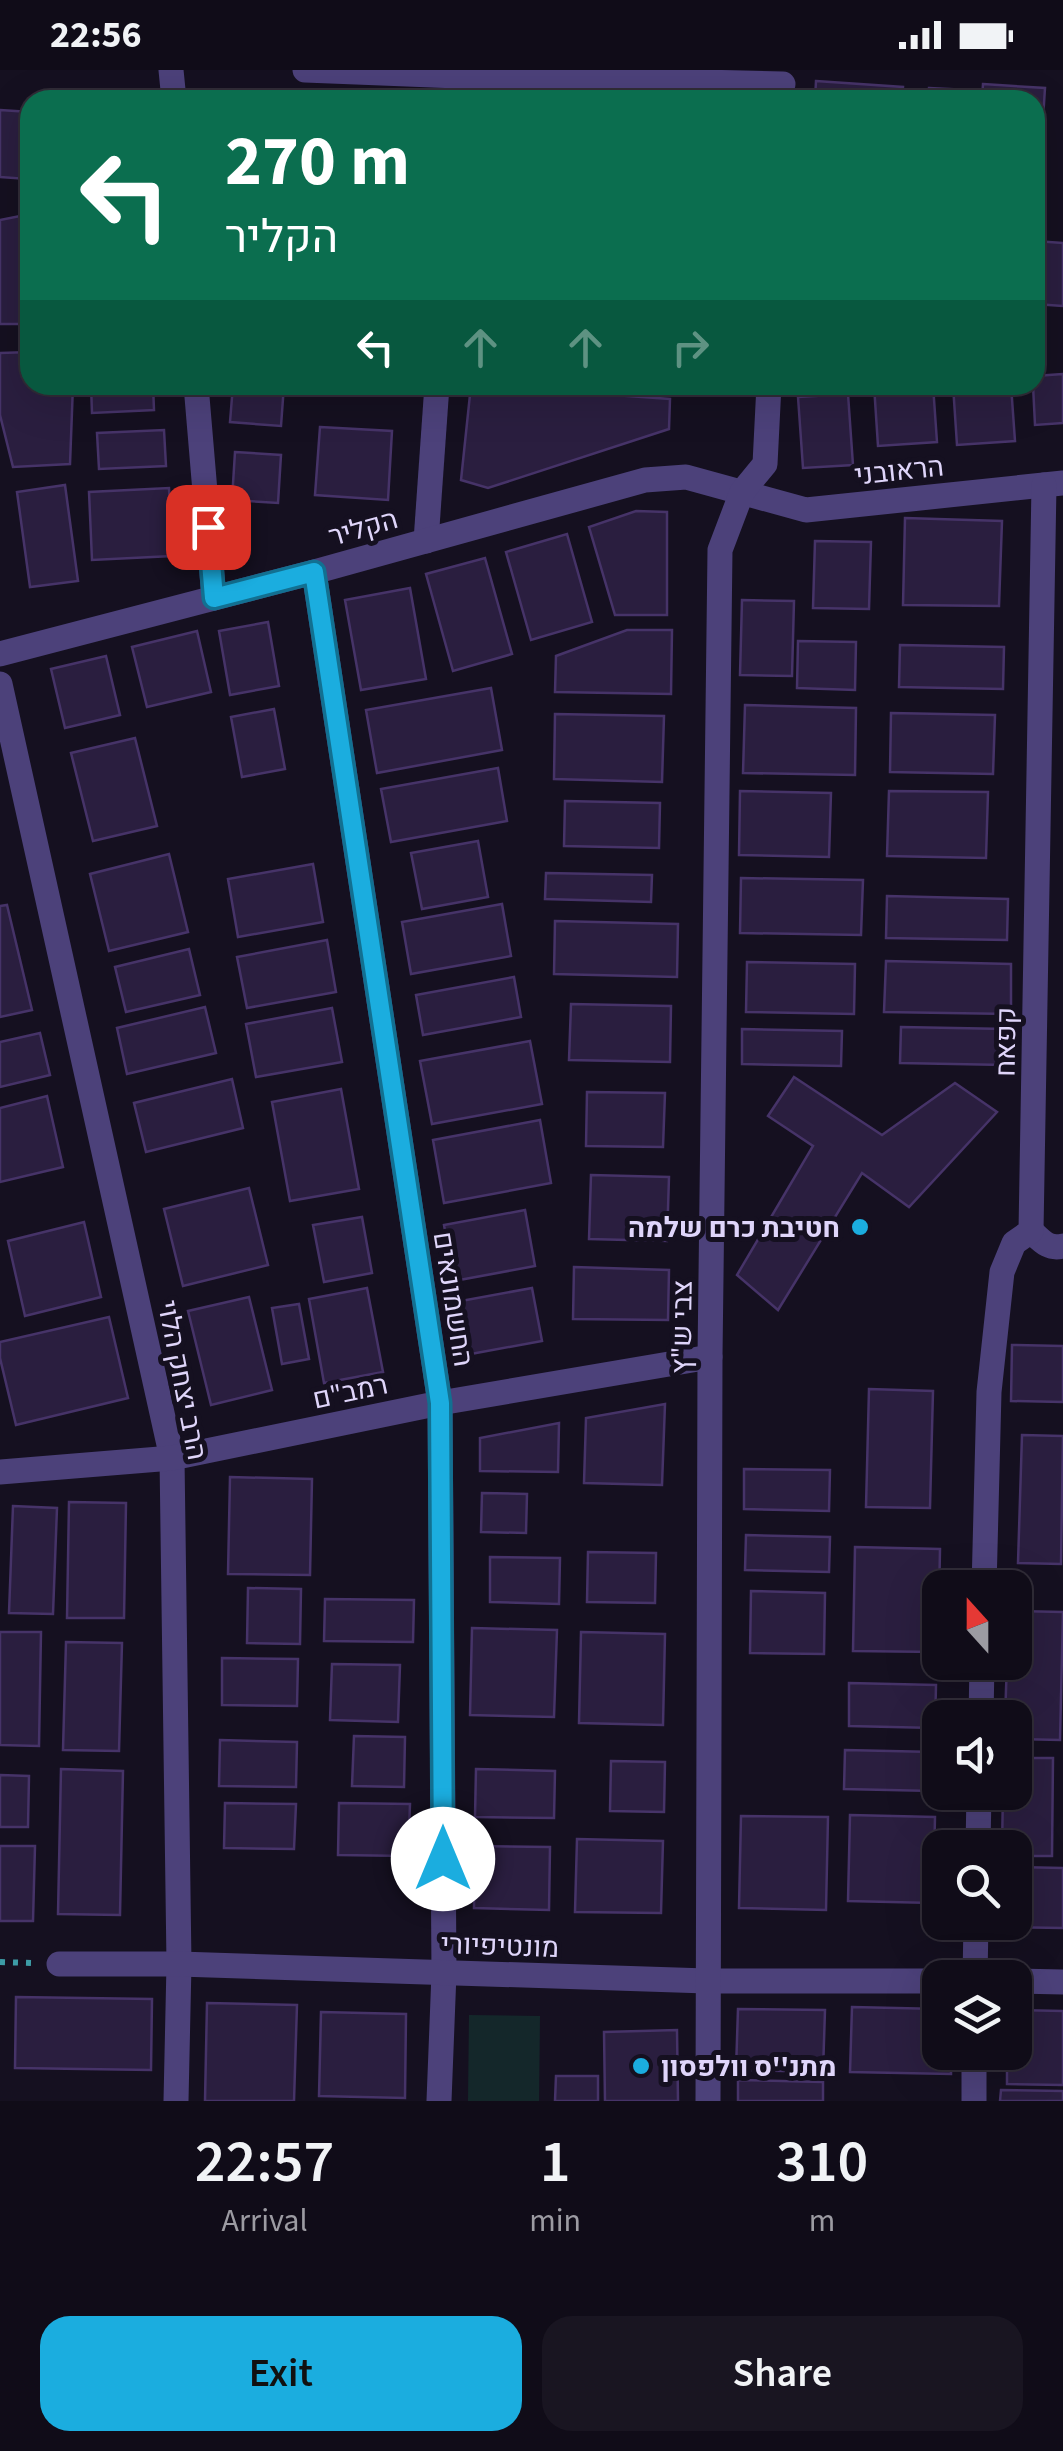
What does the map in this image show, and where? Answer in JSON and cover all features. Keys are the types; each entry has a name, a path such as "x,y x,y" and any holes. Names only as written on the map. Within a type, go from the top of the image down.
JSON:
{"street":[{"path":"305,70 457,88 783,85"},
{"path":"197,395 214,598"},
{"path":"426,541 436,395"},
{"name":"צבי ש\"ץ","path":"708,2101 710,1357 720,550 742,492 765,464 768,395"},
{"name":"הקליר","path":"0,654 644,480 686,477 742,492"},
{"name":"הראובני","path":"742,492 806,510 1054,484"},
{"name":"קפאח","path":"1031,1230 1054,484"},
{"name":"החשמונאים","path":"314,572 440,1403 444,1973 440,2101"},
{"name":"הרב יצחק הלוי","path":"0,684 172,1458 179,1964 176,2101"},
{"path":"984,1570 989,1392 1002,1272 1014,1243 1031,1230 1046,1246 1063,1246"},
{"name":"רמב\"ם","path":"0,1472 172,1458 440,1403 710,1357"},
{"name":"מונטיפיורי","path":"59,1964 179,1964 707,1981 922,1981"},
{"path":"1032,1981 1063,1982"},
{"path":"974,2070 974,2101"}],"green space":[{"path":"469,2015 540,2016 539,2101 468,2101"}],"building":[{"path":"816,81 903,87 903,90 816,90"},
{"path":"983,84 1045,88 1045,90 983,90"},
{"path":"0,110 20,111 20,178 0,177"},
{"path":"20,216 20,324 0,324 0,220"},
{"path":"1045,242 1063,243 1063,306 1045,305"},
{"path":"20,352 20,395 73,395 70,464 13,467 0,415 0,353"},
{"path":"1063,374 1063,423 1035,425 1034,395 1045,395 1045,375"},
{"path":"91,395 153,395 154,410 92,413"},
{"path":"232,395 283,395 281,426 230,422"},
{"path":"470,395 670,399 669,429 488,488 461,480"},
{"path":"848,395 853,465 803,468 798,397"},
{"path":"875,395 934,395 937,442 878,446"},
{"path":"954,395 1012,395 1015,441 957,445"},
{"path":"320,427 392,431 388,500 315,495"},
{"path":"164,430 166,466 99,469 97,433"},
{"path":"235,452 281,455 278,503 232,500"},
{"path":"65,485 78,581 30,587 17,492"},
{"path":"169,488 172,556 92,560 89,492"},
{"path":"636,511 667,512 667,615 615,615 589,527"},
{"path":"905,518 1002,521 999,606 903,605"},
{"path":"567,534 592,622 531,640 506,552"},
{"path":"815,541 871,542 869,609 813,608"},
{"path":"485,558 512,654 453,671 426,574"},
{"path":"410,588 426,679 361,690 345,600"},
{"path":"742,600 794,601 792,676 740,675"},
{"path":"268,622 279,686 230,695 219,631"},
{"path":"627,630 672,630 671,694 555,692 556,656"},
{"path":"197,631 211,692 147,707 132,647"},
{"path":"798,641 856,642 855,690 797,688"},
{"path":"900,645 1004,647 1003,689 899,687"},
{"path":"106,656 120,715 65,728 51,669"},
{"path":"491,688 502,750 377,773 366,710"},
{"path":"745,705 856,708 855,775 743,773"},
{"path":"274,709 285,769 242,777 231,717"},
{"path":"891,713 995,715 993,774 890,772"},
{"path":"555,714 664,716 662,782 554,779"},
{"path":"135,738 157,826 93,841 71,753"},
{"path":"498,768 507,821 391,842 381,789"},
{"path":"740,791 831,793 829,857 739,855"},
{"path":"889,791 988,792 986,858 887,856"},
{"path":"565,801 660,803 659,848 564,846"},
{"path":"478,841 488,897 422,909 411,853"},
{"path":"169,854 188,932 109,951 90,874"},
{"path":"313,864 323,922 238,937 228,879"},
{"path":"546,873 652,875 651,902 545,899"},
{"path":"741,878 863,880 861,935 740,933"},
{"path":"887,896 1008,899 1007,940 886,938"},
{"path":"502,904 511,956 411,974 402,922"},
{"path":"7,905 32,1010 0,1017 0,906"},
{"path":"555,921 678,924 677,977 554,974"},
{"path":"327,940 336,992 247,1008 237,957"},
{"path":"189,949 200,995 126,1012 115,967"},
{"path":"886,961 1011,964 1011,1014 884,1012"},
{"path":"747,962 855,964 854,1014 746,1012"},
{"path":"514,977 521,1017 423,1035 416,995"},
{"path":"571,1004 671,1006 670,1062 569,1060"},
{"path":"205,1007 216,1053 127,1074 117,1028"},
{"path":"332,1008 342,1062 256,1077 246,1024"},
{"path":"901,1027 1007,1029 1006,1065 900,1063"},
{"path":"742,1029 842,1031 841,1066 742,1064"},
{"path":"40,1033 50,1075 0,1087 0,1042"},
{"path":"530,1041 542,1104 432,1124 420,1061"},
{"path":"794,1077 882,1135 955,1083 997,1112 909,1207 862,1173 778,1310 737,1275 813,1146 768,1116"},
{"path":"232,1079 243,1128 146,1152 134,1103"},
{"path":"341,1089 359,1189 290,1201 272,1102"},
{"path":"587,1092 665,1093 663,1147 586,1146"},
{"path":"47,1096 63,1167 0,1182 0,1108"},
{"path":"540,1120 551,1183 444,1203 433,1140"},
{"path":"591,1175 669,1177 667,1241 589,1239"},
{"path":"249,1188 268,1265 183,1286 164,1209"},
{"path":"525,1210 535,1266 454,1281 444,1225"},
{"path":"362,1217 372,1273 324,1282 313,1225"},
{"path":"84,1222 101,1297 25,1316 8,1241"},
{"path":"574,1267 669,1270 668,1320 573,1319"},
{"path":"367,1288 383,1372 324,1383 309,1299"},
{"path":"532,1288 542,1341 460,1356 450,1303"},
{"path":"249,1297 272,1390 211,1405 188,1311"},
{"path":"299,1304 309,1359 282,1364 272,1308"},
{"path":"109,1317 128,1398 16,1425 0,1358 0,1342"},
{"path":"1012,1345 1063,1346 1063,1402 1011,1401"},
{"path":"869,1389 933,1391 930,1508 866,1507"},
{"path":"665,1404 662,1485 584,1483 586,1418"},
{"path":"559,1423 558,1472 480,1471 480,1438"},
{"path":"1022,1435 1063,1436 1061,1564 1018,1563"},
{"path":"744,1469 830,1470 829,1511 744,1509"},
{"path":"230,1477 312,1479 310,1575 228,1574"},
{"path":"482,1493 527,1494 526,1533 481,1532"},
{"path":"69,1502 126,1503 124,1618 67,1618"},
{"path":"13,1506 57,1508 53,1614 9,1613"},
{"path":"746,1535 830,1537 829,1572 745,1570"},
{"path":"855,1547 940,1549 940,1570 922,1570 922,1652 853,1651"},
{"path":"588,1552 656,1553 655,1603 587,1602"},
{"path":"490,1557 560,1558 559,1604 490,1602"},
{"path":"248,1588 301,1589 300,1644 247,1643"},
{"path":"751,1591 825,1593 824,1654 750,1653"},
{"path":"325,1599 414,1600 413,1642 324,1641"},
{"path":"1032,1611 1063,1612 1060,1740 1032,1739 1032,1700 1006,1700 1006,1680 1032,1680"},
{"path":"472,1628 557,1630 554,1717 470,1715"},
{"path":"0,1632 41,1632 39,1746 0,1745"},
{"path":"581,1632 665,1634 663,1725 579,1723"},
{"path":"66,1642 122,1643 119,1751 63,1750"},
{"path":"222,1658 298,1659 297,1706 222,1705"},
{"path":"332,1664 400,1665 398,1722 330,1720"},
{"path":"849,1683 936,1685 936,1700 922,1700 922,1728 849,1726"},
{"path":"354,1736 405,1737 404,1787 352,1786"},
{"path":"220,1740 297,1742 296,1787 219,1786"},
{"path":"845,1750 922,1752 922,1791 844,1789"},
{"path":"1032,1758 1053,1758 1052,1856 1032,1856 1032,1830 1002,1830 1003,1810 1032,1810"},
{"path":"611,1761 665,1762 664,1812 610,1811"},
{"path":"61,1769 123,1771 120,1915 58,1914"},
{"path":"476,1769 555,1771 554,1818 475,1817"},
{"path":"0,1775 29,1776 28,1827 0,1827"},
{"path":"225,1803 296,1804 294,1849 224,1848"},
{"path":"339,1803 410,1804 408,1856 338,1855"},
{"path":"850,1815 935,1817 935,1830 922,1830 922,1903 848,1901"},
{"path":"741,1816 828,1817 826,1910 739,1908"},
{"path":"577,1839 663,1841 661,1913 575,1912"},
{"path":"0,1846 35,1846 33,1921 0,1921"},
{"path":"475,1846 550,1847 549,1910 474,1908"},
{"path":"1032,1867 1063,1868 1063,1928 1032,1928"},
{"path":"16,1997 152,1999 151,2070 15,2068"},
{"path":"207,2003 297,2005 294,2101 205,2101"},
{"path":"852,2007 922,2009 922,2070 951,2070 951,2074 850,2072"},
{"path":"738,2009 825,2010 823,2072 736,2070"},
{"path":"1032,2010 1063,2011 1063,2085 1007,2084 1007,2070 1032,2070"},
{"path":"321,2012 406,2014 405,2098 319,2096"},
{"name":"מתנ''ס וולפסון","path":"677,2030 678,2101 605,2101 604,2032"},
{"path":"556,2076 598,2076 598,2101 555,2101"},
{"path":"738,2080 823,2082 823,2101 738,2101"},
{"path":"1001,2090 1063,2091 1063,2101 1000,2101"}],"place":[{"name":"חטיבת כרם שלמה","path":"860,1227"},
{"name":"מתנ''ס וולפסון","path":"641,2066"}],"route":[{"path":"208,527 214,598 314,572 440,1403 443,1859"}]}
